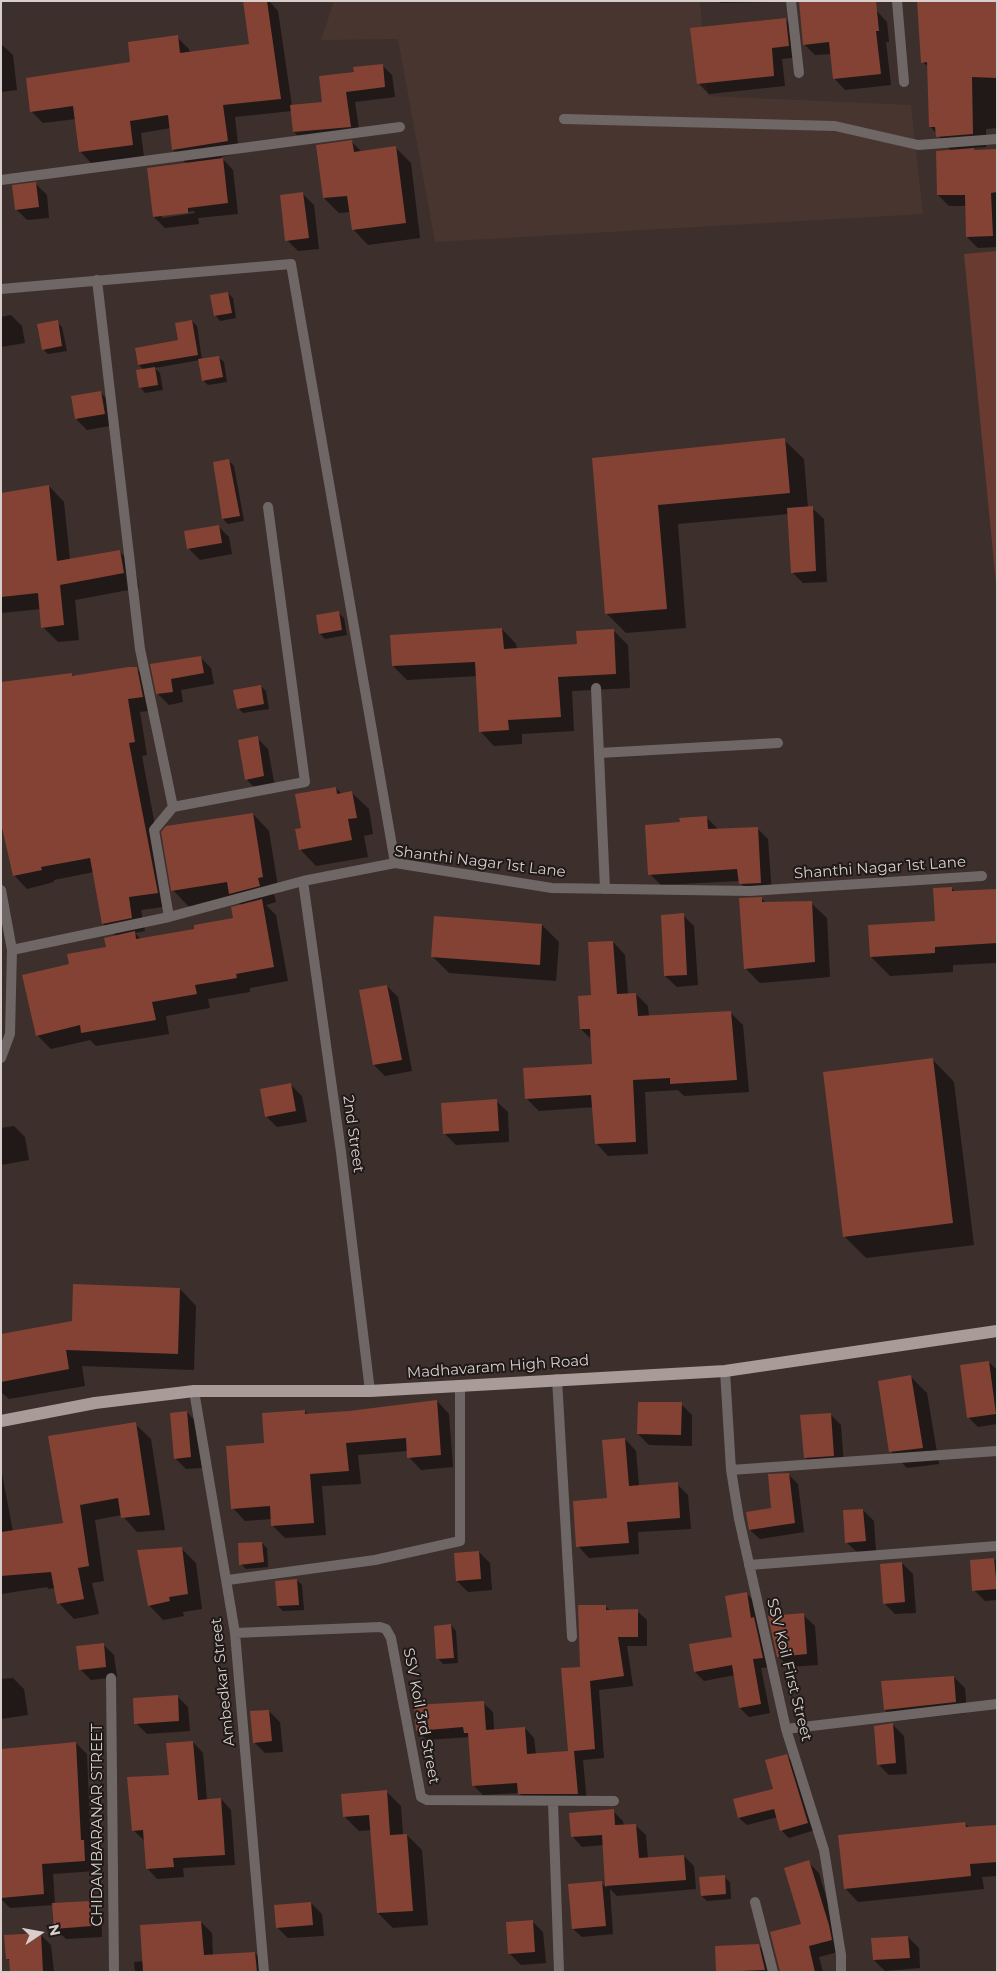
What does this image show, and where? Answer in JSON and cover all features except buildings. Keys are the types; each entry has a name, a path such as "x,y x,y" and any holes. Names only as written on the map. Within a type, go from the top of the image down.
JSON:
{"main road":[{"name":"Madhavaram High Road","path":"1,1420 96,1403 194,1391 370,1391 556,1379 725,1371 997,1331"}],"street":[{"path":"791,1 799,73"},
{"path":"897,1 904,82"},
{"path":"564,120 835,126 918,145 997,139"},
{"path":"1,180 400,127"},
{"path":"1,289 291,264 395,863"},
{"path":"97,280 140,649 173,807"},
{"path":"169,917 154,830 173,807 305,782 268,507"},
{"path":"596,688 605,888"},
{"path":"599,753 778,743"},
{"name":"Shanthi Nagar 1st Lane","path":"12,950 169,917 303,881 395,863 552,888 750,891 982,876"},
{"name":"2nd Street","path":"303,881 341,1152 370,1391"},
{"path":"1,890 12,950 6,1024 10,1034 1,1058"},
{"name":"SSV Koil First Street","path":"725,1371 731,1470 749,1565 786,1729 824,1850 841,1955 841,1972"},
{"path":"556,1379 572,1637"},
{"path":"228,1580 375,1560 460,1541 460,1386"},
{"name":"Ambedkar Street","path":"194,1391 236,1633 264,1972"},
{"path":"731,1470 997,1451"},
{"path":"749,1565 997,1546"},
{"name":"SSV Koil 3rd Street","path":"236,1633 380,1627 386,1630 390,1638 421,1797 435,1801 614,1801"},
{"name":"CHIDAMBARANAR STREET","path":"111,1678 114,1972"},
{"path":"786,1729 997,1704"},
{"path":"553,1802 559,1972"},
{"path":"755,1902 773,1972"}],"shaded area":[{"path":"334,1 700,1 708,96 911,105 923,214 435,242 398,39 321,40"},
{"path":"997,251 997,594 964,254"}]}
